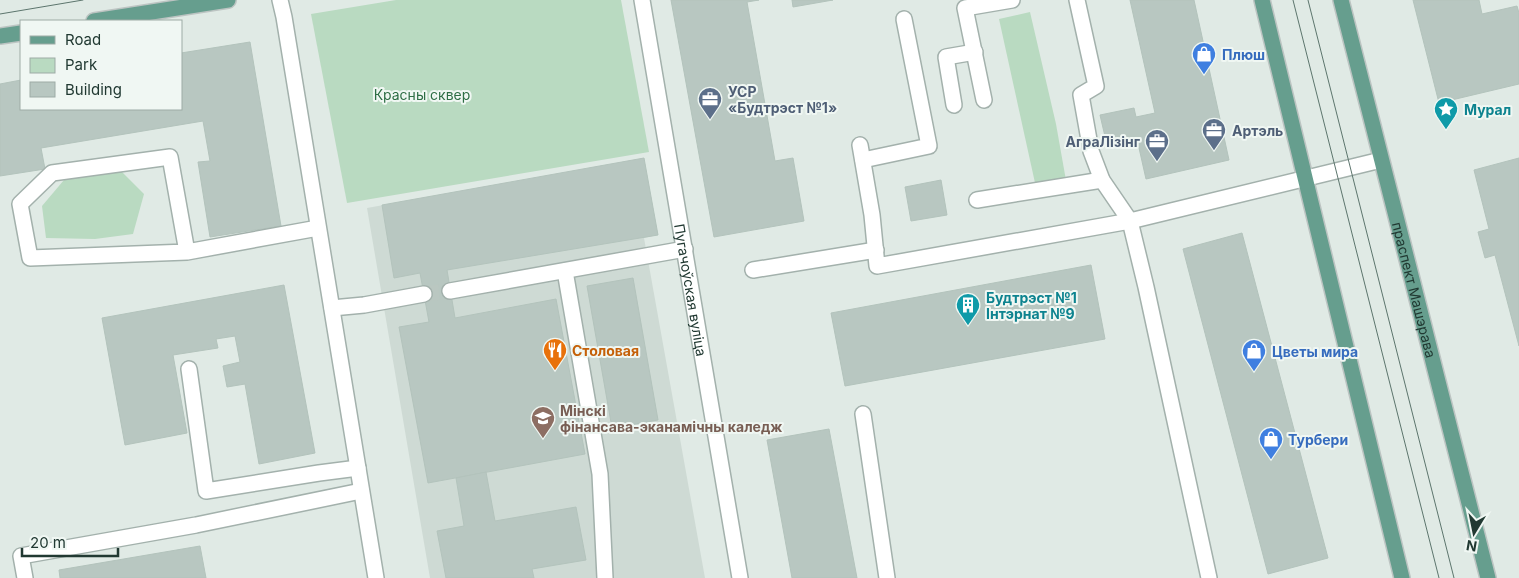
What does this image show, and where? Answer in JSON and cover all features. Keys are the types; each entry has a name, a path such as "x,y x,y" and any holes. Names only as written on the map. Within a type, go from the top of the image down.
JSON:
{"main road":[{"path":"100,20 228,0"},
{"path":"1262,0 1402,578"},
{"name":"праспект Машэрава","path":"1341,0 1488,578"},
{"path":"0,36 20,33"}],"lane":[{"path":"280,0 376,578"},
{"name":"Пугачоўская вуліца","path":"642,0 740,578"},
{"path":"984,100 965,8 1012,0"},
{"path":"1077,0 1096,86 1080,95 1091,151 1102,180 1130,221 1209,578"},
{"path":"863,160 929,146 904,19"},
{"path":"954,105 946,57 974,52"},
{"path":"860,145 877,266 1130,221 1381,160"},
{"path":"188,252 170,157 52,173 20,204 30,258 188,252 318,228"},
{"path":"977,200 1102,180"},
{"path":"450,291 685,249"},
{"path":"753,270 876,250"},
{"path":"565,271 600,474 605,578"},
{"path":"332,308 364,305 424,294"},
{"path":"188,369 206,491 358,468"},
{"path":"863,414 887,578"},
{"path":"25,578 21,556 196,525 361,491"}],"shaded area":[{"name":"Мінскі фінансава-эканамічны каледж","path":"644,158 658,235 644,238 705,578 430,578 367,208"}],"green space":[{"name":"Красны сквер","path":"396,0 621,0 649,152 347,203 311,14"},
{"path":"1030,12 1056,124 1067,186 1037,192 999,19"},
{"path":"120,170 144,194 133,234 95,239 46,238 42,206 64,180"}],"building":[{"path":"671,0 759,0 747,2 775,161 793,158 804,221 714,237"},
{"path":"792,0 833,0 793,7"},
{"path":"1130,0 1194,0 1229,160 1146,179 1137,139 1107,145 1100,115 1134,108 1136,117 1155,113"},
{"path":"1413,0 1479,0 1482,14 1517,6 1519,13 1519,84 1439,103"},
{"path":"250,42 281,226 210,237 198,162 210,161 203,121 41,148 45,169 0,176 0,84 20,80 20,110 182,110 182,53"},
{"name":"Мінскі фінансава-эканамічны каледж","path":"644,158 658,235 447,270 455,318 556,299 585,454 428,483 399,327 429,322 420,273 394,278 382,205"},
{"path":"1519,158 1519,346 1495,255 1485,258 1478,232 1489,229 1474,170"},
{"path":"941,180 947,215 911,221 905,187"},
{"path":"1242,233 1328,558 1268,574 1183,249"},
{"name":"Будтрэст №1 Інтэрнат №9","path":"1091,265 1105,339 845,386 831,313"},
{"path":"633,278 658,420 612,428 587,286"},
{"path":"284,285 315,453 259,464 245,384 227,387 223,366 240,362 235,336 216,339 218,348 173,355 187,433 125,445 102,318"},
{"path":"829,429 857,578 792,578 767,440"},
{"path":"486,472 495,521 576,507 586,560 532,569 534,578 446,578 437,531 464,526 456,478"},
{"path":"200,546 206,578 60,578 59,570"}],"tunnel":[{"path":"424,294 450,291"}],"tram line":[{"path":"0,14 83,0"},
{"path":"1293,0 1439,578"},
{"path":"1308,0 1454,578"}],"place":[{"name":"Плюш","path":"1204,75"},
{"name":"УСР «Будтрэст №1»","path":"710,120"},
{"name":"Мурал","path":"1446,130"},
{"name":"Артэль","path":"1214,151"},
{"name":"АграЛізінг","path":"1157,162"},
{"name":"Будтрэст №1 Інтэрнат №9","path":"968,326"},
{"name":"Столовая","path":"555,371"},
{"name":"Цветы мира","path":"1254,372"},
{"name":"Мінскі фінансава-эканамічны каледж","path":"543,439"},
{"name":"Турбери","path":"1271,460"}]}
